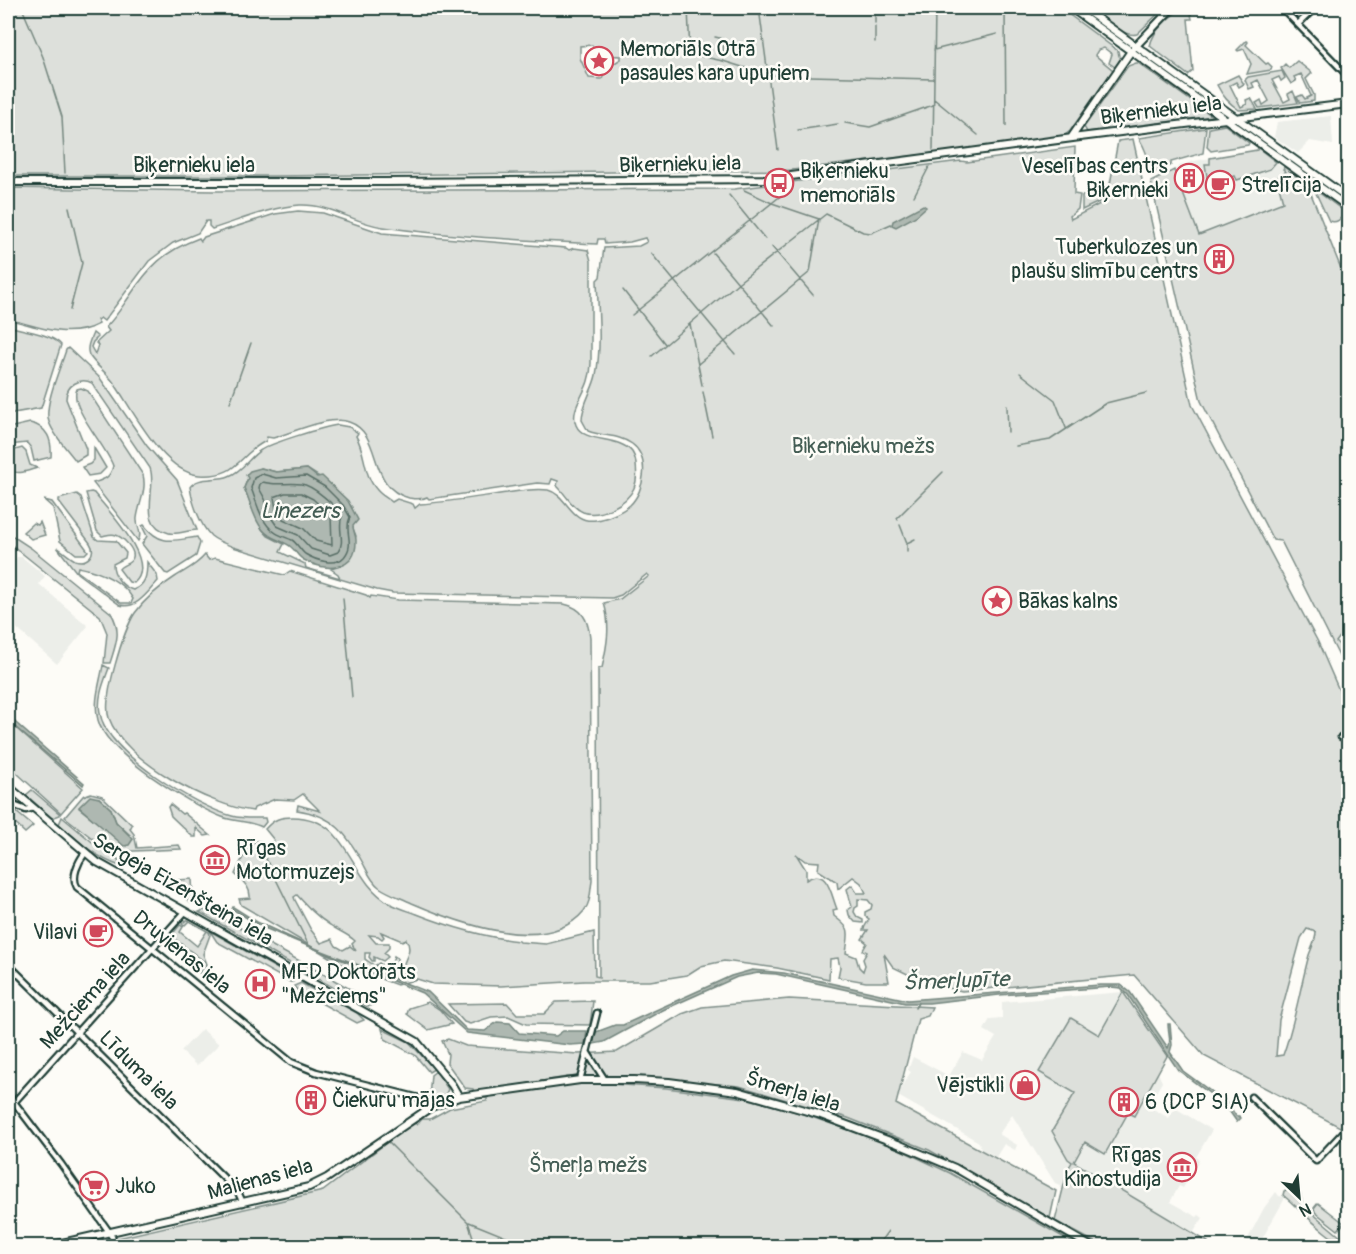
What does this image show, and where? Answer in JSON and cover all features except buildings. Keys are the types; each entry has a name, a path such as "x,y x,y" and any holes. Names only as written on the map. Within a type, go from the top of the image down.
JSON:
{"street":[{"path":"1071,8 1226,118 1348,198"},
{"path":"1083,8 1237,118 1348,207"},
{"path":"1071,138 1131,51 1172,8"},
{"path":"1282,8 1348,76"},
{"path":"1298,24 1316,8"},
{"name":"Biķernieku iela","path":"8,182 769,179 1071,138 1348,104"},
{"path":"1341,737 1348,736"},
{"name":"Sergeja Eizenšteina iela","path":"8,787 86,853 185,912 410,1037 426,1051 459,1097"},
{"path":"8,803 26,810 33,808"},
{"name":"Druvienas iela","path":"86,853 79,863 75,884 296,1065 419,1098 431,1107"},
{"name":"Mežciema iela","path":"8,1109 185,912"},
{"name":"Līduma iela","path":"8,964 237,1192 243,1203"},
{"path":"580,1080 597,1013"},
{"path":"587,1052 605,1080"},
{"name":"Šmerļa iela","path":"459,1097 580,1080 669,1082 737,1091 818,1114 955,1168 1090,1246"},
{"name":"Malienas iela","path":"49,1246 297,1191 321,1182 431,1107 459,1097"},
{"path":"1251,1097 1316,1161 1348,1127"},
{"path":"14,1102 62,1164 109,1233 114,1246"}],"shaded area":[{"path":"1331,116 1333,145 1310,141 1298,153 1274,137 1277,122"},
{"path":"1257,150 1288,171 1323,227 1198,240 1175,170 1179,166 1194,161"},
{"path":"17,557 22,557 45,576 39,584 88,626 57,664 14,626 11,627 8,624 8,569"},
{"path":"1123,992 1149,1031 1154,1063 1162,1082 1148,1106 1169,1118 1175,1108 1212,1130 1196,1157 1199,1160 1183,1188 1179,1186 1170,1202 1203,1218 1191,1236 1114,1184 1073,1161 1068,1169 1062,1192 1060,1185 1055,1183 1012,1115 999,1134 1017,1145 1015,1150 1004,1144 996,1157 988,1152 984,1160 979,1142 898,1096 911,1072 908,1070 913,1057 949,1076 963,1052 982,1060 996,1037 984,1030 990,1019 1002,1018 1002,1002"},
{"path":"202,1029 219,1044 197,1066 181,1051"},
{"path":"1276,1192 1279,1196 1284,1197 1284,1200 1258,1246 1244,1246 1264,1208"}],"green space":[{"path":"8,8 1060,8 1118,51 1121,58 1115,67 1109,63 1112,54 1104,48 1098,50 1095,55 1113,70 1065,135 978,148 792,170 274,176 8,176","holes":["592,45 599,55 621,56 621,59 608,67 602,79 589,78 580,58 580,46"]},
{"path":"1093,8 1164,8 1137,34 1131,34 1119,30"},
{"path":"1185,8 1190,9 1192,19 1188,19 1193,71 1188,75 1150,46 1155,34 1163,24"},
{"path":"1246,41 1248,42 1246,45 1272,67 1271,70 1247,74 1251,64 1244,49 1237,50"},
{"path":"1297,61 1312,73 1306,79 1314,95 1314,101 1300,103 1297,97 1302,95 1305,99 1311,96 1301,74 1294,77 1296,81 1291,84 1281,68 1285,64 1289,68"},
{"path":"1136,63 1212,116 1087,132 1084,127 1128,66"},
{"path":"1282,71 1285,78 1281,81 1279,77 1272,80 1284,102 1290,99 1288,94 1293,91 1298,103 1259,108 1256,103 1261,100 1263,105 1269,101 1258,80 1252,83 1254,87 1249,89 1245,80 1248,77"},
{"path":"1238,75 1244,84 1239,87 1236,82 1230,85 1241,107 1247,104 1246,100 1251,98 1257,109 1239,110 1226,99 1219,89 1217,85"},
{"path":"1225,125 1249,143 1248,145 1211,151 1207,147 1209,128"},
{"path":"1206,128 1203,153 1171,162 1171,165 1149,175 1148,158 1139,138"},
{"name":"Biķernieku mežs","path":"1133,139 1192,405 1318,642 1348,711 1346,850 1348,850 1348,1123 1340,1127 1204,1056 1134,975 962,991 926,983 893,967 884,954 889,982 866,982 838,977 840,967 838,958 830,959 829,979 777,968 724,961 701,966 687,975 650,981 584,981 501,986 433,984 417,979 397,985 341,964 241,905 239,899 250,898 250,894 246,884 235,874 245,853 255,841 260,841 268,848 274,840 265,829 277,819 284,817 312,820 327,828 338,838 376,893 397,907 467,931 520,942 546,944 594,932 595,976 599,977 598,669 602,668 607,636 604,603 620,599 649,576 647,574 621,595 612,598 393,593 377,590 233,547 216,539 211,536 200,520 190,487 197,481 234,474 267,447 338,425 349,427 358,433 356,436 369,478 379,492 392,502 397,499 413,504 415,508 420,504 543,489 555,493 580,518 600,519 618,513 630,505 639,491 643,474 641,457 638,450 627,441 588,431 582,420 582,414 595,381 598,363 597,280 600,277 604,248 639,246 647,242 645,238 605,244 604,239 598,239 597,244 436,233 372,225 322,207 289,206 212,229 209,221 206,221 198,233 173,243 149,261 104,321 100,318 97,320 99,324 88,329 65,332 8,319 8,188 214,191 734,189 1075,147 1074,194 1080,195 1078,209 1070,216 1071,219 1100,204 1099,202 1082,210 1082,196 1108,195 1118,141","holes":["261,468 276,472 307,469 329,483 352,507 352,526 356,536 344,565 331,569 340,578 306,568 305,564 280,552 284,544 268,536 262,529 244,488 248,478","796,854 805,861 819,862 818,870 837,882 838,889 853,877 861,883 866,893 857,893 852,885 847,889 852,907 848,910 849,915 855,922 863,923 863,920 854,912 858,906 858,899 868,900 872,905 871,909 865,912 865,916 869,919 863,930 868,930 862,939 867,943 863,950 867,952 863,959 865,965 863,971 856,957 846,953 848,931 844,924 834,916 833,910 837,909 828,884 819,877 806,880 806,870","297,895 321,918 355,941 352,944 356,951 350,946 343,950 336,946 332,939 321,943 311,930 294,897","1307,929 1316,932 1287,1043 1283,1055 1276,1056 1279,1020 1301,938","381,932 402,941 406,939 409,948 402,976 398,974 397,958 394,956 391,965 393,970 388,972 384,971 388,969 379,963 376,965 378,968 365,959 365,953 370,953 369,957 372,961 374,957 383,961 388,957 384,953 389,948 389,943 376,943 369,935 382,939 384,937"]},
{"path":"1258,148 1276,162 1270,169 1237,180 1235,176 1216,183 1217,187 1209,189 1205,164 1210,164 1210,158"},
{"path":"1284,167 1307,184 1348,286 1348,626 1336,642 1348,653 1348,674 1281,541 1273,540 1201,401 1151,182 1174,170 1199,235 1283,202 1277,178 1286,172"},
{"path":"1314,189 1345,212 1339,220 1329,221"},
{"path":"298,211 323,213 382,233 588,250 591,261 591,368 576,408 576,425 586,435 618,443 632,452 636,460 636,477 630,494 619,504 597,513 583,512 575,507 557,486 558,481 552,479 550,484 537,483 429,499 427,497 409,498 396,492 386,483 367,437 360,428 341,420 322,422 273,438 267,437 266,441 222,473 199,475 186,471 173,463 150,438 114,383 89,355 88,347 93,333 98,337 91,347 95,354 98,345 96,343 109,331 106,327 143,277 158,261 176,248 199,238 201,241 204,237 275,214"},
{"path":"8,326 44,335 61,345 41,408 8,414"},
{"path":"68,348 100,378 147,446 177,480 197,530 169,533 159,529 153,522 150,505 152,477 150,468 92,383 83,381 74,384 68,390 66,399 86,449 86,455 76,461 57,437 49,422 48,407"},
{"path":"77,389 88,391 143,475 143,491 137,518 140,535 138,541 93,483 106,478 113,466 78,406"},
{"path":"30,423 41,428 48,435 51,457 34,461 31,448 27,443 8,445 8,428"},
{"path":"22,448 26,452 30,465 37,468 23,472 12,471 9,469 8,452"},
{"path":"94,448 106,468 100,474 88,476 82,467 94,460"},
{"path":"91,492 119,524 136,550 140,563 140,574 134,583 129,582 119,569 132,559 132,551 119,536 113,534 102,536 97,531 86,493"},
{"path":"77,494 81,497 94,537 98,540 116,541 126,553 125,558 113,564 116,576 125,586 133,590 141,585 146,575 147,562 157,575 158,581 136,603 120,605 77,573 57,547 79,561 90,557 92,551 90,543 59,499","holes":["78,567 101,574 123,587 133,599 131,603 121,603 77,571"]},
{"path":"44,500 52,502 88,551 85,554 76,554 60,541 53,508"},
{"path":"40,522 45,535 31,539 23,532 33,523 38,525"},
{"path":"144,525 156,537 162,539 197,537 200,543 196,556 168,574 165,573 142,544 147,536 142,526"},
{"path":"8,533 31,548 111,613 117,632 110,663 104,663 107,633 100,616 8,542"},
{"path":"205,555 209,560 215,558 284,575 290,571 370,598 371,596 398,600 564,604 580,611 588,625 590,637 592,881 589,900 584,911 568,925 547,932 524,934 476,926 452,919 396,896 377,885 370,877 352,844 338,828 321,816 297,810 298,805 320,811 303,794 294,800 275,799 254,808 253,811 235,807 192,791 170,779 132,750 118,734 109,718 108,709 111,681 125,633 135,613 148,598 195,565"},
{"path":"103,665 109,668 100,695 100,713 106,728 118,745 135,761 176,790 232,816 265,818 266,822 262,827 232,820 208,811 171,790 132,762 116,747 104,733 98,720 96,706"},
{"path":"8,721 83,788 61,813 8,765"},
{"path":"32,790 60,815 52,818 26,795"},
{"path":"91,793 102,796 132,825 130,829 134,834 137,848 179,845 181,849 110,852 65,817 83,796","holes":["99,798 111,809 116,822 130,835 127,846 79,808"]},
{"path":"170,804 210,835 205,836 196,828 196,837 193,837 171,816 168,807"},
{"path":"8,811 16,812 33,826 25,833 8,817"},
{"path":"62,817 97,846 118,859 120,866 95,853 73,836 59,824"},
{"path":"192,879 191,903 180,894 178,880"},
{"path":"204,910 343,985 369,1000 372,1005 368,1007 199,912"},
{"path":"188,920 209,932 210,935 203,954 207,964 199,973 195,970 198,967 201,970 206,963 176,940 171,950 164,944 180,925 183,927 180,932 197,946 207,931 189,921 184,926 182,924"},
{"path":"210,931 290,976 293,982 217,942"},
{"path":"301,983 357,1013 364,1020 357,1023 297,990 294,986"},
{"path":"1123,992 1167,1056 1134,1116 1128,1113 1105,1154 1085,1142 1074,1162 1208,1242 1210,1246 1102,1246 1055,1221 1068,1169 1072,1162 1052,1131 1075,1093 1039,1072 1071,1018 1099,1035"},
{"path":"789,999 932,1007 928,1016 918,1019 896,1104 1056,1191 1050,1218 929,1150 848,1118 739,1086 634,1076 567,1077 474,1092 473,1089 465,1088 447,1063 448,1054 442,1041 448,1039 466,1046 578,1054 617,1052 682,1014 702,1007"},
{"path":"593,1001 590,1025 526,1024 508,1016 491,1017 470,1024 464,1022 448,1004 507,1003 517,1014 544,1014 556,1002"},
{"path":"428,1002 440,1010 452,1024 428,1030 407,1014 409,1008"},
{"path":"382,1029 409,1042 434,1069 429,1072 415,1055 385,1039"},
{"path":"436,1071 448,1089 443,1097 435,1099 429,1097 431,1075"},
{"name":"Šmerļa mežs","path":"581,1082 666,1088 745,1098 800,1113 884,1142 950,1173 1077,1245 115,1246 113,1239 323,1191 406,1128 415,1123 417,1125 422,1119 430,1119 450,1108 487,1101 487,1098 475,1098"},
{"path":"1299,1184 1305,1207 1348,1243 1348,1246 1325,1232 1283,1195 1284,1191"},
{"path":"1318,1203 1344,1223 1338,1230 1315,1212 1314,1208"}],"water":[{"path":"923,205 926,207 916,216 896,227 892,225 893,221"},
{"name":"Linezers","path":"261,468 276,472 307,469 317,477 322,476 348,501 358,520 353,526 356,540 355,551 346,564 330,567 312,564 302,559 288,545 266,533 257,521 244,488 248,478 246,475 250,471"},
{"path":"8,716 84,783 83,785 8,721"},
{"path":"90,796 99,798 111,809 116,822 133,839 129,845 124,846 79,807"},
{"path":"233,907 257,922 307,945 428,992 467,1030 485,1031 497,1022 510,1023 519,1033 556,1036 563,1031 587,1031 585,1044 570,1045 467,1033 422,993 262,927 232,909"},
{"path":"752,970 784,973 908,1000 1121,985 1130,992 1168,1048 1170,1040 1168,1024 1170,1024 1172,1045 1170,1052 1183,1071 1228,1104 1236,1116 1241,1118 1237,1122 1225,1105 1178,1070 1121,988 905,1003 776,974 758,973 737,977 663,1010 604,1042 593,1044 596,1032 615,1025 623,1025 731,976"}],"waterway":[{"path":"22,8 43,57 62,117 65,173"},
{"path":"688,8 690,54 723,61 724,39 715,37"},
{"path":"759,8 768,75"},
{"path":"875,8 875,23"},
{"path":"933,150 935,8"},
{"path":"1005,8 1006,126"},
{"path":"875,27 875,42"},
{"path":"934,50 997,34"},
{"path":"723,61 768,75 934,79"},
{"path":"769,82 778,150"},
{"path":"934,99 978,135"},
{"path":"845,123 870,127 933,105"},
{"path":"798,130 838,124"},
{"path":"914,196 929,167"},
{"path":"698,364 810,272 819,219 772,203 744,190"},
{"path":"632,315 783,194"},
{"path":"729,195 765,239"},
{"path":"69,207 82,263 70,310"},
{"path":"652,356 739,282 826,214 863,232 871,233 891,224"},
{"path":"772,247 813,295"},
{"path":"651,253 735,354"},
{"path":"713,253 774,326"},
{"path":"623,290 665,344"},
{"path":"690,324 702,385"},
{"path":"230,403 251,343"},
{"path":"1020,373 1055,400 1066,428"},
{"path":"703,392 712,436"},
{"path":"1016,446 1050,440 1106,403 1146,393"},
{"path":"1007,406 1008,432"},
{"path":"898,520 897,518 943,472"},
{"path":"900,525 907,543 907,552"},
{"path":"907,543 915,539"},
{"path":"343,598 352,697"},
{"path":"259,845 309,946"},
{"name":"Šmerļupīte","path":"915,1008 918,1003"},
{"path":"388,1142 468,1222 476,1246"},
{"path":"469,1222 523,1244"},
{"path":"877,1246 888,1231"}],"place":[{"name":"Memoriāls Otrā pasaules kara upuriem","path":"599,61"},
{"name":"Veselības centrs Biķernieki","path":"1189,178"},
{"name":"Biķernieku memoriāls","path":"779,183"},
{"name":"Strelīcija","path":"1220,185"},
{"name":"Tuberkulozes un plaušu slimību centrs","path":"1219,259"},
{"name":"Bākas kalns","path":"997,601"},
{"name":"Rīgas Motormuzejs","path":"215,860"},
{"name":"Vilavi","path":"98,932"},
{"name":"MFD Doktorāts \"Mežciems\"","path":"260,984"},
{"name":"Vējstikli","path":"1025,1085"},
{"name":"Čiekuru mājas","path":"311,1100"},
{"name":"6 (DCP SIA)","path":"1124,1102"},
{"name":"Rīgas Kinostudija","path":"1182,1167"},
{"name":"Juko","path":"94,1186"}]}
